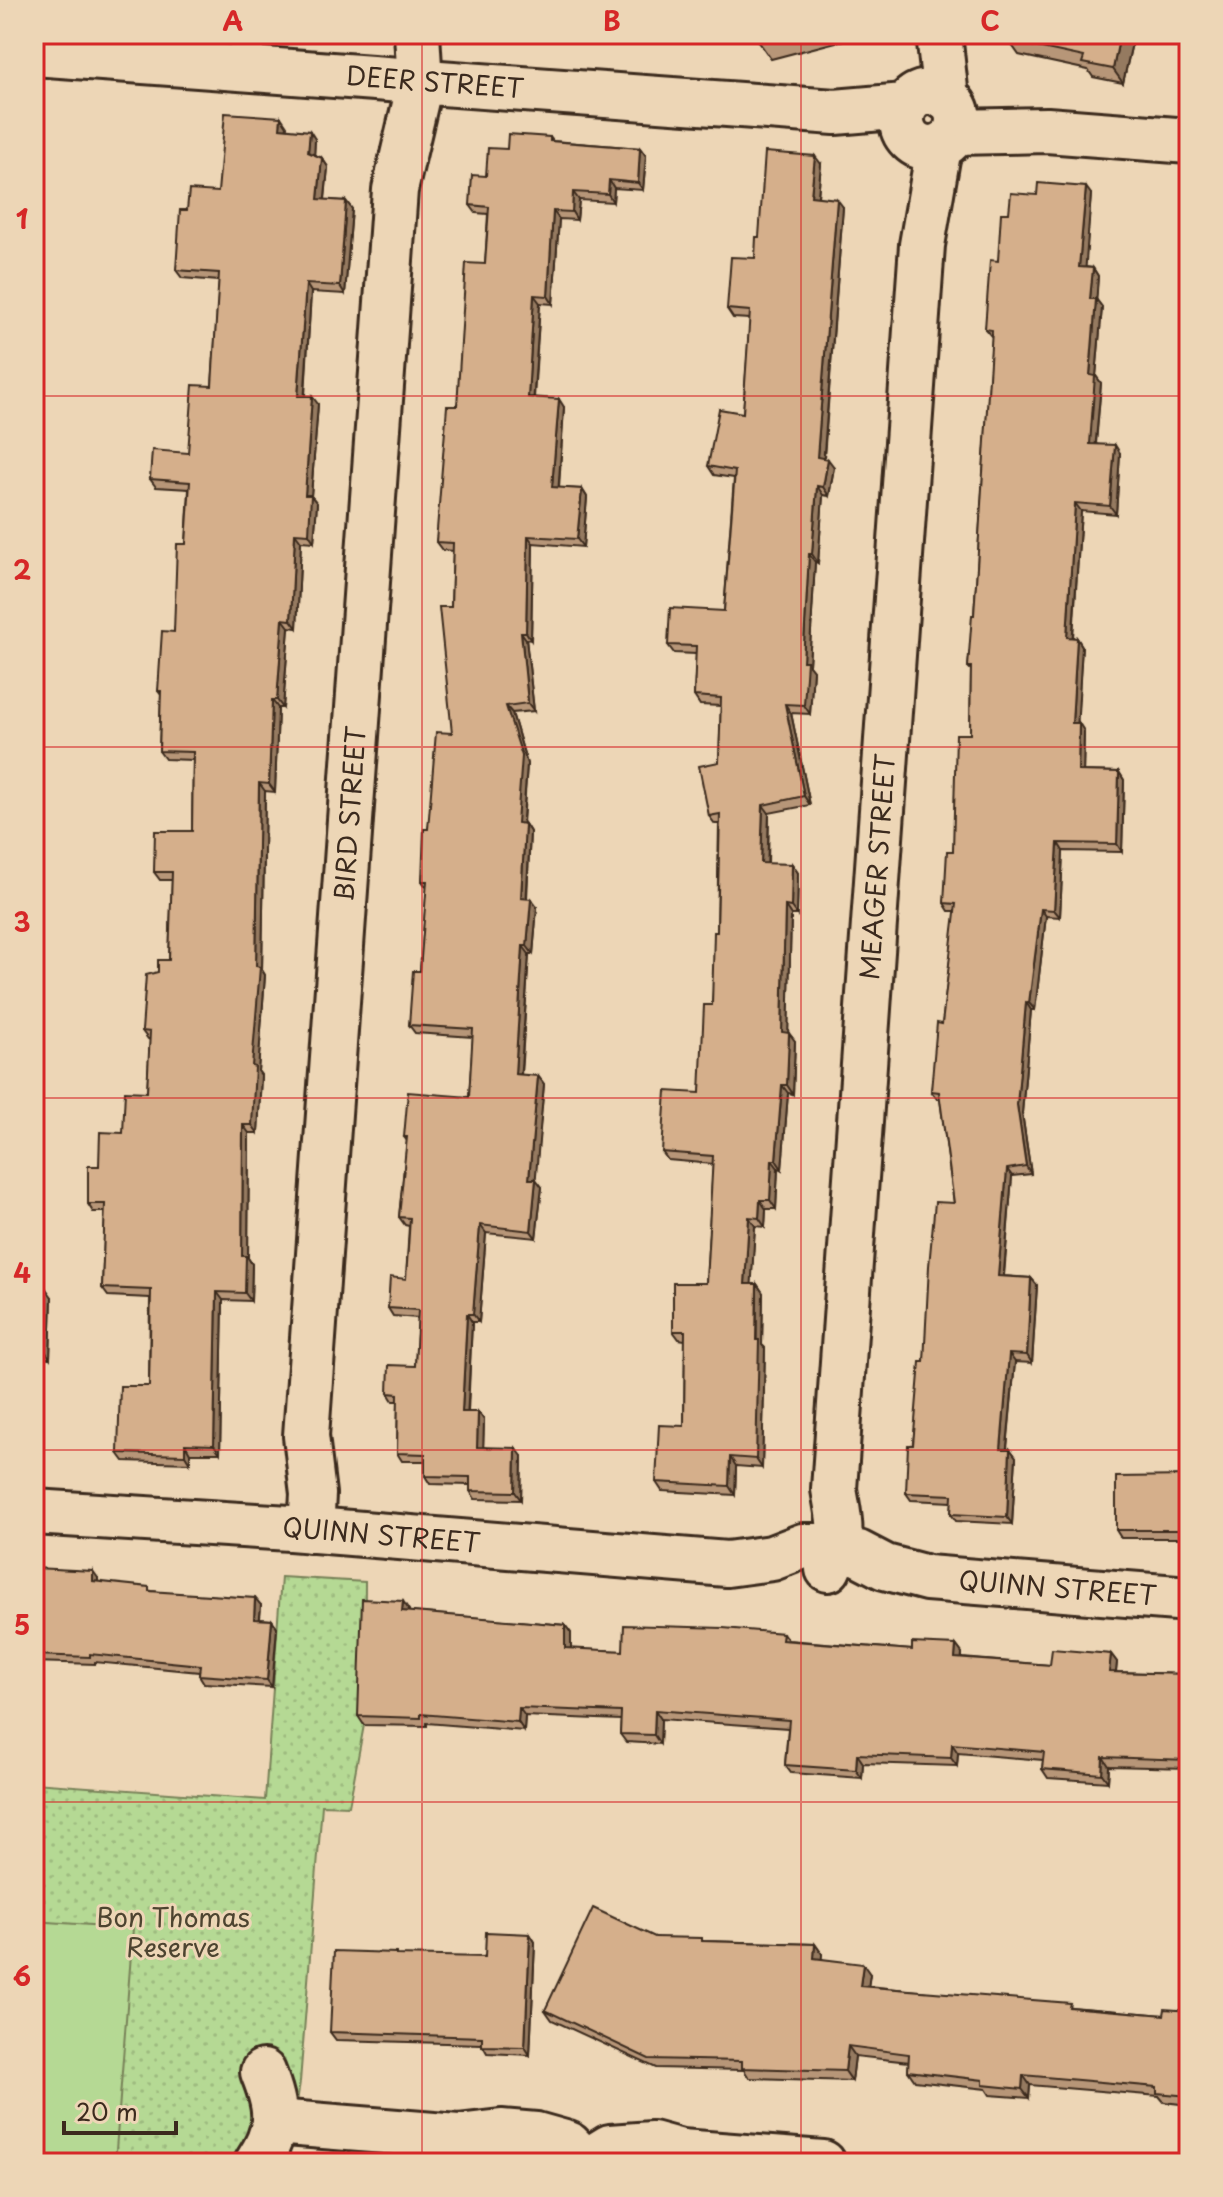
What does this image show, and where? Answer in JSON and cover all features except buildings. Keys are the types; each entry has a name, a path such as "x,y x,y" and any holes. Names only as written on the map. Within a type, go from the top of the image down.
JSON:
{"street":[{"name":"BIRD STREET","path":"393,34 402,82"},
{"name":"BIRD STREET","path":"301,1529 291,1491 306,1436 402,82 417,34"},
{"name":"MEAGER STREET","path":"829,1555 822,1524 834,1489 938,34"},
{"name":"DEER STREET","path":"34,53 1189,141"},
{"name":"QUINN STREET","path":"34,1512 301,1529 727,1564 761,1577 793,1577 815,1569 829,1555 842,1572 867,1582 895,1586 927,1578 1189,1599"},
{"path":"257,2163 272,2137 275,2122 273,2096 263,2072"},
{"path":"275,2122 458,2137 501,2132 536,2135 568,2144 577,2163 610,2147 652,2144 681,2152 823,2163"},
{"path":"635,2163 681,2152"}],"green space":[{"name":"Bon Thomas Reserve","path":"281,1577 365,1582 364,1725 349,1806 322,1805 300,2082 288,2163 34,2163 34,1783 265,1800"},
{"path":"34,1921 133,1928 115,2163 34,2163"}]}
